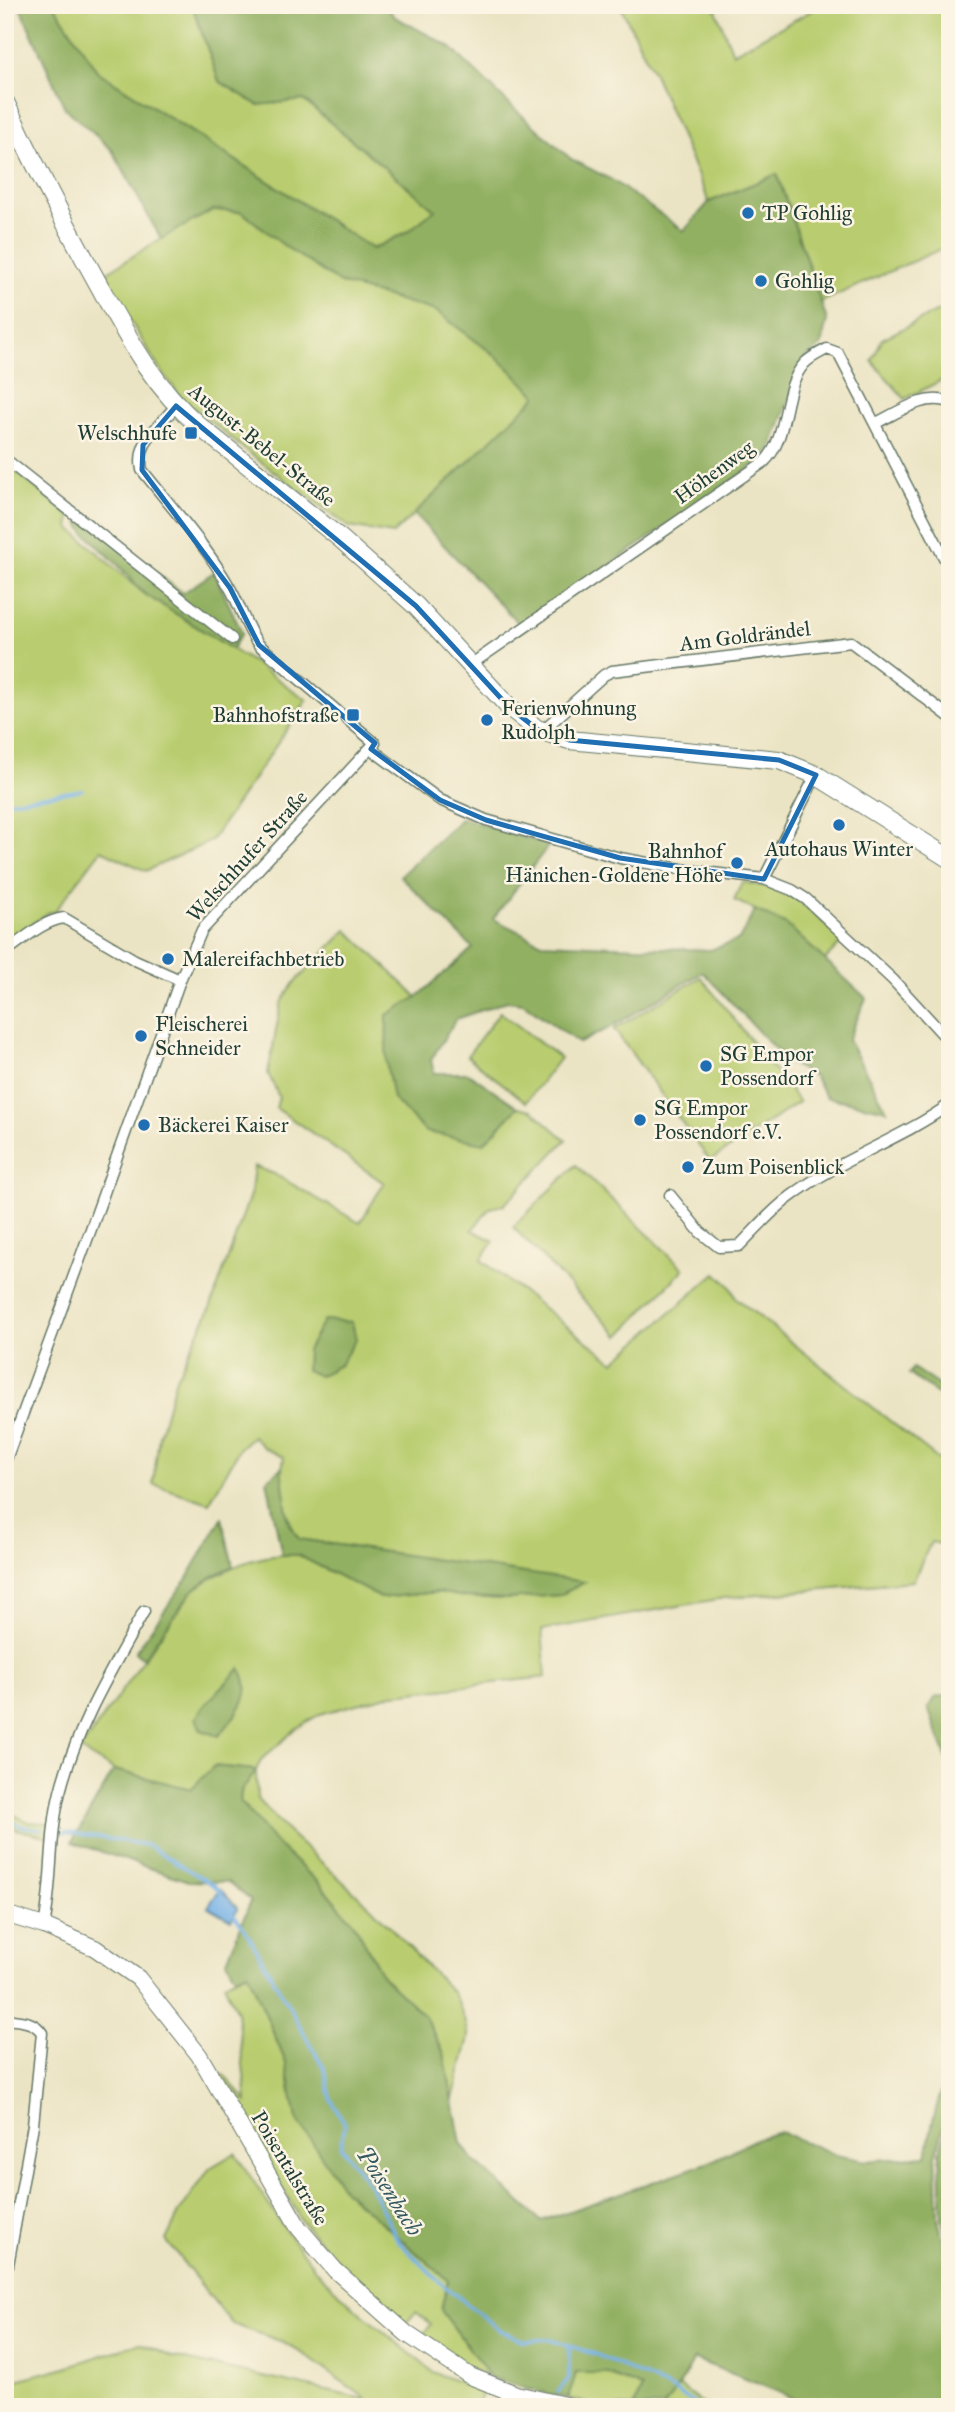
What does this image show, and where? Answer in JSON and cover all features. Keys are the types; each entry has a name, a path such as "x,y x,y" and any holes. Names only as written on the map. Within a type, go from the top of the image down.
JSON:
{"main road":[{"name":"August-Bebel-Straße","path":"5,102 46,188 140,359 176,406 341,539 416,606 509,707 529,724 569,740 779,760 816,775 950,859"},
{"name":"Poisentalstraße","path":"5,1913 95,1948 138,1978 199,2056 299,2228 335,2270 407,2334 470,2376 516,2394 574,2407"}],"street":[{"name":"Höhenweg","path":"470,665 764,462 774,448 796,374 806,361 827,349 838,353 950,569"},
{"path":"876,423 928,399 938,398 950,402"},
{"path":"176,406 143,445 139,457 142,470 230,588 248,631 259,645 375,743 371,748 440,800 486,820 620,858 686,870 764,879 792,890 806,899 893,981 950,1042"},
{"path":"5,459 232,639"},
{"name":"Am Goldrändel","path":"542,731 604,675 612,671 851,642 950,718"},
{"name":"Welschhufer Straße","path":"5,1462 91,1230 130,1115 180,980 202,930 371,748"},
{"path":"764,879 816,775"},
{"path":"5,952 44,925 64,918 135,960 180,980"},
{"path":"670,1195 690,1222 709,1240 719,1247 739,1246 756,1226 791,1196 852,1159 907,1132 950,1104"},
{"path":"44,1926 60,1793 75,1749 103,1685 144,1611"},
{"path":"5,2019 31,2023 38,2026 42,2034 33,2125 8,2265"}],"highlighted area":[{"path":"176,406 416,606 509,707 537,729 569,740 779,760 816,775 764,879 620,858 486,820 440,800 371,749 375,743 259,645 230,588 142,470 143,445"}],"green space":[{"path":"19,5 54,5 97,71 373,249 407,232 435,210 304,100 258,105 219,81 192,5 385,5 395,17 449,46 571,159 612,180 684,231 709,202 777,174 827,320 821,346 804,359 771,449 764,459 521,626 414,514 537,396 496,356 436,311 340,283 286,247 242,212 213,210 161,239 112,150 65,108"},
{"path":"54,5 192,5 219,81 258,105 303,100 436,210 407,232 373,249 97,71"},
{"path":"620,5 714,5 733,53 822,5 950,5 950,261 943,248 821,302 777,174 709,202 655,76"},
{"path":"213,210 242,212 286,247 340,283 436,311 496,356 538,396 393,534 349,527 245,450 182,398 158,367 103,275 168,234"},
{"path":"950,305 950,376 905,399 872,361 882,339"},
{"path":"5,473 18,473 71,517 69,527 143,593 307,700 211,841 146,871 101,850 55,911 48,913 5,944"},
{"path":"83,518 183,593 214,572 242,633 232,649 143,593 83,531 79,522"},
{"path":"462,818 549,845 493,919 542,943 710,950 739,940 755,910 787,925 866,998 848,1040 887,1110 826,1097 814,1076 787,1062 703,972 579,1043 523,1003 507,1001 456,1019 431,1060 434,1073 468,1073 518,1107 484,1143 426,1132 393,1099 386,1061 387,1015 417,997 473,948 400,876"},
{"path":"742,882 781,889 801,901 843,941 825,960 787,925 734,900"},
{"path":"347,930 417,997 387,1015 484,1143 518,1107 532,1110 566,1140 504,1205 490,1208 472,1230 494,1241 481,1260 614,1362 716,1273 730,1286 736,1298 950,1469 950,1546 931,1542 913,1581 724,1598 542,1630 546,1677 395,1694 320,1714 297,1728 262,1759 256,1770 257,1798 288,1832 371,1907 453,1993 465,2019 469,2037 452,2103 444,2053 424,2015 383,1977 354,1923 320,1884 274,1842 240,1801 241,1792 255,1770 214,1766 191,1789 114,1770 80,1750 192,1591 216,1575 255,1559 298,1555 381,1598 437,1592 465,1597 507,1599 560,1595 583,1583 299,1539 290,1521 284,1499 284,1457 264,1448 253,1436 240,1448 209,1503 153,1484 159,1436 176,1378 210,1309 251,1192 254,1166 274,1174 360,1223 384,1183 276,1108 279,1097 268,1073 281,1004 293,984"},
{"name":"SG Empor Possendorf","path":"701,977 799,1102 710,1161 614,1029"},
{"path":"500,1012 560,1058 526,1102 467,1056"},
{"path":"576,1165 684,1269 619,1336 513,1227"},
{"path":"324,1320 352,1322 356,1339 340,1365 319,1376 306,1370 307,1350"},
{"path":"913,1368 950,1393 950,1403 909,1374"},
{"path":"281,1468 288,1522 299,1539 585,1582 560,1595 507,1599 465,1597 437,1592 381,1598 298,1555 282,1555 267,1480"},
{"path":"222,1518 233,1566 192,1591 143,1659 135,1652 186,1580"},
{"path":"240,1668 247,1687 237,1712 219,1736 201,1730 196,1718"},
{"path":"950,1695 950,1767 928,1708 934,1698"},
{"path":"214,1766 256,1770 241,1792 240,1801 274,1842 320,1884 354,1923 383,1977 424,2015 444,2053 461,2143 473,2160 541,2221 710,2162 758,2138 781,2132 836,2155 866,2161 926,2156 950,2060 950,2102 936,2155 938,2220 950,2268 950,2407 807,2407 779,2392 694,2359 663,2407 634,2407 642,2388 606,2373 576,2373 568,2398 491,2378 441,2310 448,2280 344,2190 297,2119 286,2063 248,1972 236,1977 227,1961 251,1900 228,1882 188,1881 72,1842 114,1770 191,1789"},
{"path":"5,1811 29,1822 50,1823 48,1837 16,1829 5,1823"},
{"path":"248,1972 286,2063 291,2093 344,2190 448,2280 441,2310 491,2378 461,2364 422,2336 431,2324 416,2312 405,2324 354,2280 302,2222 217,2073 223,2075 247,2101 237,2012 224,1983"},
{"path":"950,2115 950,2251 942,2219 940,2152"},
{"path":"235,2153 286,2231 320,2275 358,2311 433,2372 483,2392 476,2407 5,2407 5,2383 140,2343 172,2357 368,2400 302,2353 280,2341 232,2324 166,2240 180,2211 210,2168"},
{"path":"576,2373 606,2373 642,2388 634,2407 599,2407 568,2398"},
{"path":"679,2386 708,2407 663,2407"}],"water":[{"path":"220,1889 237,1907 231,1920 208,1907"}],"waterway":[{"path":"5,802 82,790"},
{"name":"Poisenbach","path":"5,1818 21,1826 41,1829"},
{"name":"Poisenbach","path":"64,1832 147,1845 221,1892"},
{"name":"Poisenbach","path":"233,1914 245,1929 325,2070 331,2099 345,2124 341,2147 371,2187 398,2241 443,2285 500,2330 524,2341 547,2339 595,2354 673,2390 699,2407"},
{"path":"558,2392 569,2378 569,2346"}],"place":[{"name":"TP Gohlig","path":"748,213"},
{"name":"Gohlig","path":"761,281"},
{"name":"Welschhufe","path":"191,433"},
{"name":"Bahnhofstraße","path":"353,715"},
{"name":"Ferienwohnung Rudolph","path":"487,720"},
{"name":"Autohaus Winter","path":"839,825"},
{"name":"Bahnhof Hänichen-Goldene Höhe","path":"737,863"},
{"name":"Malereifachbetrieb","path":"168,959"},
{"name":"Fleischerei Schneider","path":"141,1036"},
{"name":"SG Empor Possendorf","path":"706,1066"},
{"name":"SG Empor Possendorf e.V.","path":"640,1120"},
{"name":"Bäckerei Kaiser","path":"144,1125"},
{"name":"Zum Poisenblick","path":"688,1167"}]}
